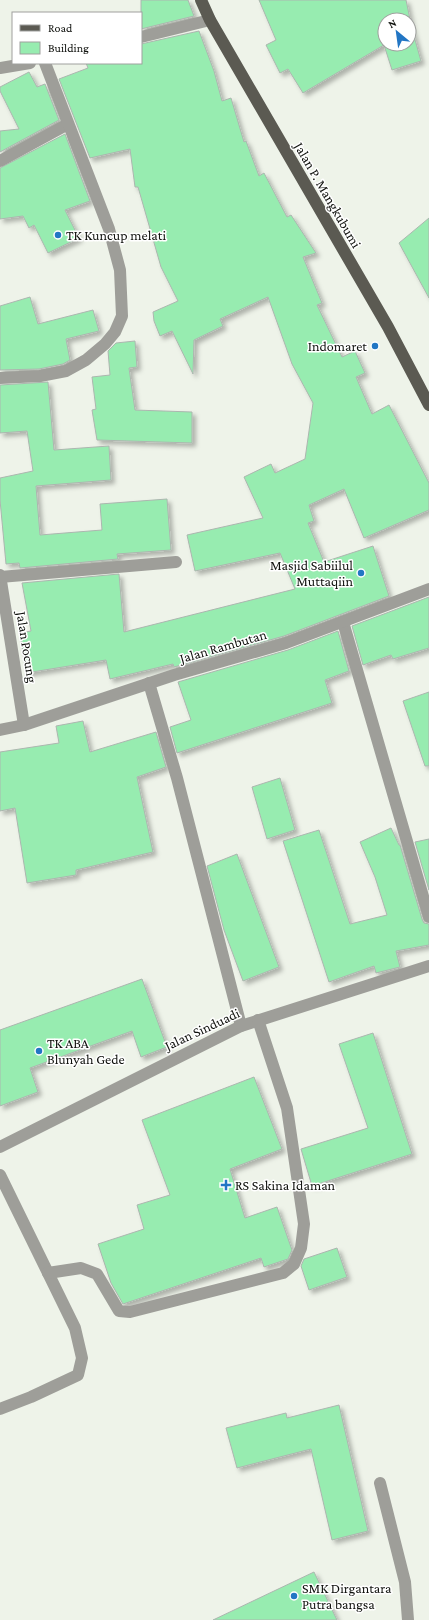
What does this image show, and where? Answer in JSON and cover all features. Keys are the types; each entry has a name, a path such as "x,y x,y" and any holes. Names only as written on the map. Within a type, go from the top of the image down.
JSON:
{"main road":[{"name":"Jalan P. Mangkubumi","path":"201,0 210,20 388,327 429,405"}],"street":[{"path":"142,37 210,20"},
{"path":"0,68 24,64"},
{"path":"0,378 40,376 66,371 86,360 105,344 115,332 122,316 120,270 109,229 45,64"},
{"path":"0,161 68,124"},
{"path":"0,576 176,562"},
{"name":"Jalan Pocung","path":"0,576 24,725"},
{"name":"Jalan Rambutan","path":"0,730 24,725 149,683 286,644 429,589"},
{"path":"342,622 429,917"},
{"path":"149,683 177,778 240,1026"},
{"name":"Jalan Sinduadi","path":"0,1147 240,1026 429,966"},
{"path":"48,1273 81,1268 97,1274 119,1311 130,1312 283,1273 294,1264 301,1248 304,1224 287,1108 258,1020"},
{"path":"0,1175 75,1328 82,1358 78,1375 31,1397 0,1409"},
{"path":"380,1483 405,1582 408,1620"}],"building":[{"path":"141,0 188,0 194,16 142,29"},
{"path":"259,0 406,0 408,12 377,12 377,49 303,93 288,69 280,73 266,45 276,40"},
{"path":"199,31 214,71 222,101 231,98 244,142 246,141 259,176 264,173 287,217 291,215 316,253 303,257 322,303 317,305 342,357 355,351 365,373 356,377 372,414 389,405 429,483 429,510 364,538 344,489 309,505 314,521 308,523 324,562 373,546 389,596 284,636 174,667 173,664 110,679 106,660 26,673 20,633 31,631 22,583 119,574 124,632 295,589 280,553 195,571 187,535 263,518 244,477 271,464 275,473 305,459 313,403 292,364 268,297 220,319 223,326 194,340 193,374 172,331 160,336 154,321 153,312 178,301 161,267 138,187 135,187 130,149 90,158 59,79 88,68 86,64 142,64 142,44"},
{"path":"417,47 421,61 392,70 386,52 417,52"},
{"path":"29,72 37,87 45,84 59,120 0,152 0,131 19,129 0,91 0,87"},
{"path":"65,134 90,201 65,210 79,238 48,253 34,225 29,228 23,216 0,219 0,168"},
{"path":"429,218 429,298 399,243"},
{"path":"30,297 38,324 93,310 99,331 66,339 70,360 63,364 39,369 0,370 0,306"},
{"path":"135,341 137,367 129,368 135,410 192,412 192,443 97,440 92,410 96,409 92,377 110,375 108,351 116,343"},
{"path":"48,382 54,450 109,446 111,480 36,486 40,535 102,530 100,504 167,499 171,550 117,554 118,559 20,568 19,563 6,564 0,500 0,478 33,471 27,431 0,433 0,385"},
{"path":"429,597 429,648 393,659 391,655 363,665 352,626"},
{"path":"338,631 349,671 325,680 332,703 177,753 170,727 191,720 178,682 288,650"},
{"path":"429,692 429,766 425,766 403,701"},
{"path":"83,721 90,752 156,732 166,767 137,777 153,852 76,870 76,875 27,883 15,808 0,811 0,752 59,743 56,726"},
{"path":"280,778 295,830 267,839 252,787"},
{"path":"391,828 400,845 422,919 424,923 429,924 429,945 396,951 400,967 376,973 374,966 329,982 283,841 319,830 350,924 387,915 375,877 360,842"},
{"path":"429,839 429,890 415,842"},
{"path":"237,854 279,967 243,981 224,930 207,866"},
{"name":"TK ABA Blunyah Gede","path":"142,979 167,1047 141,1057 132,1031 30,1068 38,1092 0,1106 0,1030"},
{"path":"373,1033 412,1154 312,1186 301,1149 368,1128 339,1044"},
{"path":"254,1077 282,1149 230,1169 245,1218 277,1207 292,1250 288,1259 264,1267 261,1258 123,1304 111,1283 98,1244 144,1229 137,1205 170,1195 142,1120"},
{"path":"337,1248 347,1277 309,1290 301,1266 304,1259"},
{"path":"339,1405 368,1531 332,1540 311,1449 237,1468 226,1428 286,1413 287,1418"},
{"name":"SMK Dirgantara Putra bangsa","path":"314,1572 337,1620 213,1620"}],"place":[{"name":"TK Kuncup melati","path":"58,235"},
{"name":"Indomaret","path":"375,346"},
{"name":"Masjid Sabiilul Muttaqiin","path":"361,573"},
{"name":"TK ABA Blunyah Gede","path":"39,1051"},
{"name":"RS Sakina Idaman","path":"226,1185"},
{"name":"SMK Dirgantara Putra bangsa","path":"294,1596"}]}
